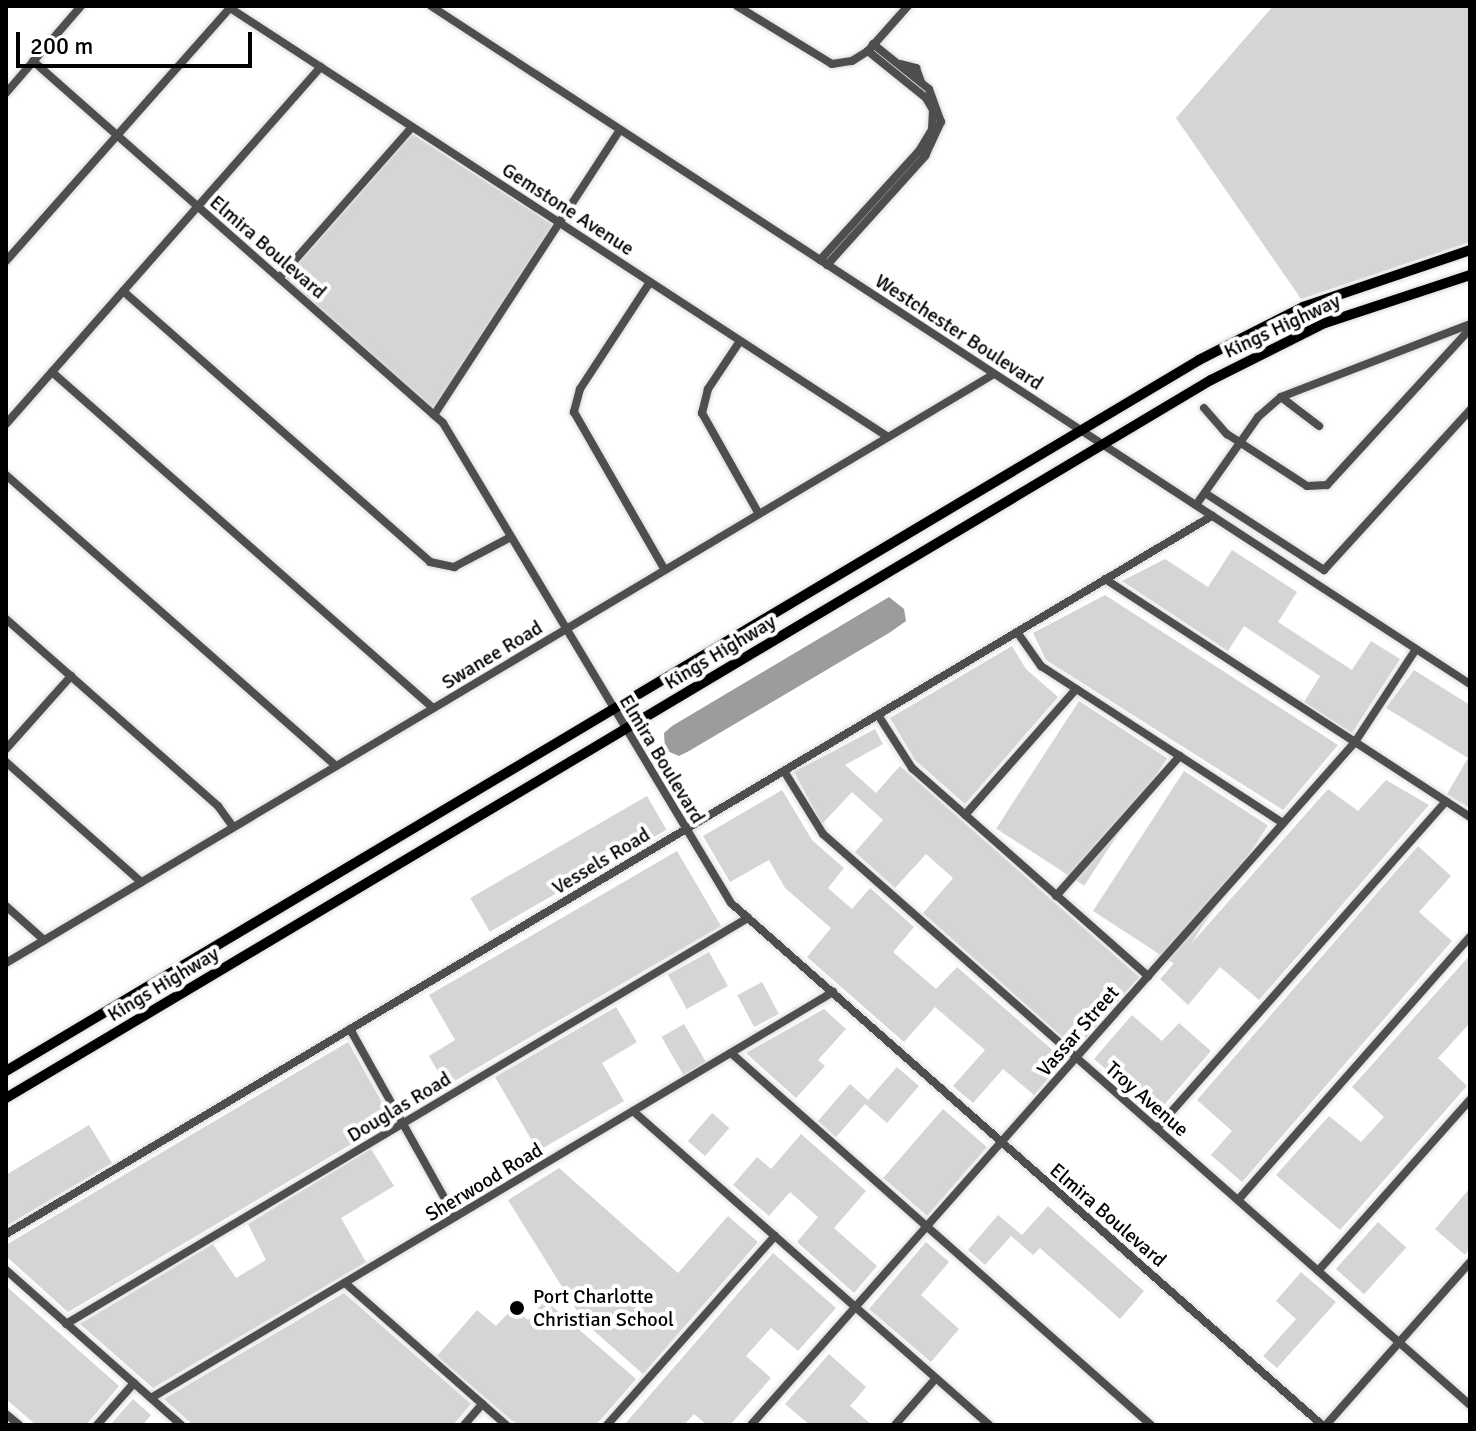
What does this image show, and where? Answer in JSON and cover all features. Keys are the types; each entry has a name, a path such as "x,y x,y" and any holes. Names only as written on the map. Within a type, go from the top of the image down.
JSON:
{"main road":[{"name":"Kings Highway","path":"6,1071 1081,431 1276,319 1470,250"},
{"name":"Kings Highway","path":"6,1098 1102,445 1286,341 1470,275"}],"street":[{"path":"6,93 81,6"},
{"name":"Westchester Boulevard","path":"431,6 1470,684"},
{"path":"737,6 826,62 852,61 871,47 908,6"},
{"path":"6,261 231,7"},
{"name":"Gemstone Avenue","path":"231,7 888,437"},
{"path":"871,47 893,63 926,98 937,116"},
{"name":"Elmira Boulevard","path":"33,61 434,415 511,537 725,895 1324,1425"},
{"path":"824,263 924,151 937,116 933,94 922,83 916,68 893,63"},
{"path":"6,424 321,67"},
{"path":"279,278 412,127"},
{"path":"434,415 620,130"},
{"path":"650,282 580,389 574,412 665,570"},
{"path":"123,291 430,562 454,567 511,537"},
{"path":"1196,505 1240,443 1281,397 1470,327"},
{"path":"1204,408 1240,443 1307,486 1327,485 1470,327"},
{"path":"740,341 708,389 702,413 759,514"},
{"path":"52,372 433,708"},
{"name":"Swanee Road","path":"6,963 994,374"},
{"path":"1281,397 1319,426"},
{"path":"1205,493 1324,570 1470,410"},
{"path":"6,475 336,766"},
{"name":"Vessels Road","path":"6,1234 1212,516"},
{"path":"1105,579 1470,817"},
{"path":"6,619 218,806 233,827"},
{"path":"1017,632 1041,666 1283,823"},
{"name":"Vassar Street","path":"751,1425 1355,742 1416,649"},
{"path":"6,749 71,676"},
{"path":"965,815 1076,689"},
{"path":"878,715 912,768 1148,976"},
{"path":"1056,896 1180,756"},
{"path":"6,762 141,882"},
{"name":"Troy Avenue","path":"784,771 823,834 1470,1405"},
{"path":"1157,1128 1446,801"},
{"path":"6,906 44,940"},
{"name":"Douglas Road","path":"66,1324 748,918"},
{"path":"1238,1200 1470,937"},
{"name":"Sherwood Road","path":"151,1398 833,992"},
{"path":"350,1029 455,1217"},
{"path":"731,1053 1151,1425"},
{"path":"1318,1271 1470,1100"},
{"path":"633,1111 989,1425"},
{"path":"607,1425 775,1236"},
{"path":"1324,1425 1470,1262"},
{"path":"6,1270 181,1425"},
{"path":"345,1283 506,1425"},
{"path":"895,1425 936,1378"},
{"path":"97,1425 134,1383"},
{"path":"464,1425 482,1404"},
{"path":"6,1414 19,1425"}],"shaded area":[{"path":"1273,6 1470,6 1470,242 1301,299 1176,118"},
{"path":"412,134 553,225 433,409 286,278"},
{"path":"1232,550 1297,592 1278,622 1352,670 1371,641 1400,659 1352,733 1304,702 1320,676 1244,626 1228,651 1122,581 1165,559 1208,587"},
{"path":"1105,595 1338,745 1283,810 1046,660 1033,633"},
{"path":"889,597 904,609 906,621 889,633 689,751 679,756 665,750 664,733 672,726"},
{"path":"1012,646 1026,669 1058,697 965,804 915,760 890,718"},
{"path":"1414,670 1470,705 1470,808 1447,794 1468,758 1386,708"},
{"path":"1079,701 1167,758 1084,886 996,828"},
{"path":"875,729 883,744 845,765 876,793 900,766 1139,977 1076,1049 923,913 953,878 926,854 895,888 855,852 883,820 852,792 822,824 794,772"},
{"path":"1184,771 1268,825 1177,966 1093,911"},
{"path":"1386,780 1429,805 1259,1000 1220,967 1188,1005 1160,979 1328,789 1358,811"},
{"path":"782,790 812,840 844,868 828,888 852,909 870,888 914,927 893,952 936,989 957,967 1064,1060 1034,1095 1003,1069 973,1103 953,1086 985,1050 935,1007 904,1042 807,957 831,928 785,888 769,860 730,882 703,836"},
{"path":"647,796 666,830 490,932 470,898"},
{"path":"1418,846 1451,876 1419,912 1452,941 1242,1182 1211,1155 1232,1131 1197,1100"},
{"path":"677,851 721,926 446,1086 429,1056 455,1040 429,995"},
{"path":"709,952 728,986 687,1009 668,975"},
{"path":"1470,955 1470,1023 1438,1058 1467,1086 1340,1230 1276,1175 1329,1116 1361,1142 1384,1117 1352,1087"},
{"path":"762,982 779,1014 754,1027 737,995"},
{"path":"616,1007 637,1042 602,1063 624,1101 538,1151 495,1077"},
{"path":"824,1009 846,1029 818,1060 825,1066 796,1098 746,1053"},
{"path":"1132,1015 1162,1041 1179,1023 1211,1051 1157,1113 1094,1059"},
{"path":"684,1024 706,1062 683,1075 661,1037"},
{"path":"348,1042 392,1120 68,1312 6,1256 6,1245"},
{"path":"897,1067 919,1086 887,1123 865,1104 836,1137 818,1121 850,1084 868,1100"},
{"path":"943,1109 987,1147 927,1216 883,1178"},
{"path":"712,1113 729,1128 705,1156 688,1141"},
{"path":"89,1125 112,1163 6,1226 6,1175"},
{"path":"801,1134 866,1191 834,1228 877,1266 854,1293 797,1242 818,1217 790,1192 769,1216 733,1185 757,1157 771,1169"},
{"path":"371,1149 394,1186 341,1218 366,1262 153,1388 80,1324 213,1244 236,1278 266,1260 248,1224"},
{"path":"559,1168 678,1273 728,1216 758,1242 643,1374 584,1322 508,1200"},
{"path":"1470,1188 1470,1248 1465,1255 1435,1229"},
{"path":"1048,1206 1144,1291 1120,1319 1040,1248 1033,1255 1011,1236 985,1265 968,1250 998,1215 1022,1235"},
{"path":"1378,1222 1406,1247 1364,1294 1336,1269"},
{"path":"926,1242 949,1262 921,1295 959,1329 931,1362 869,1309"},
{"path":"773,1253 836,1308 798,1351 771,1328 746,1356 771,1378 730,1425 707,1425 694,1414 684,1425 624,1425"},
{"path":"1301,1272 1336,1302 1277,1368 1263,1356 1296,1319 1276,1301"},
{"path":"6,1286 119,1386 86,1425 36,1425 6,1399"},
{"path":"344,1293 471,1404 453,1425 193,1425 164,1399"},
{"path":"545,1300 636,1379 596,1425 517,1425 437,1356 477,1310 496,1326 513,1308 528,1320"},
{"path":"829,1354 866,1387 850,1406 872,1425 810,1425 785,1404"},
{"path":"133,1399 151,1415 143,1425 110,1425"}],"place":[{"name":"Port Charlotte Christian School","path":"517,1308"}]}
